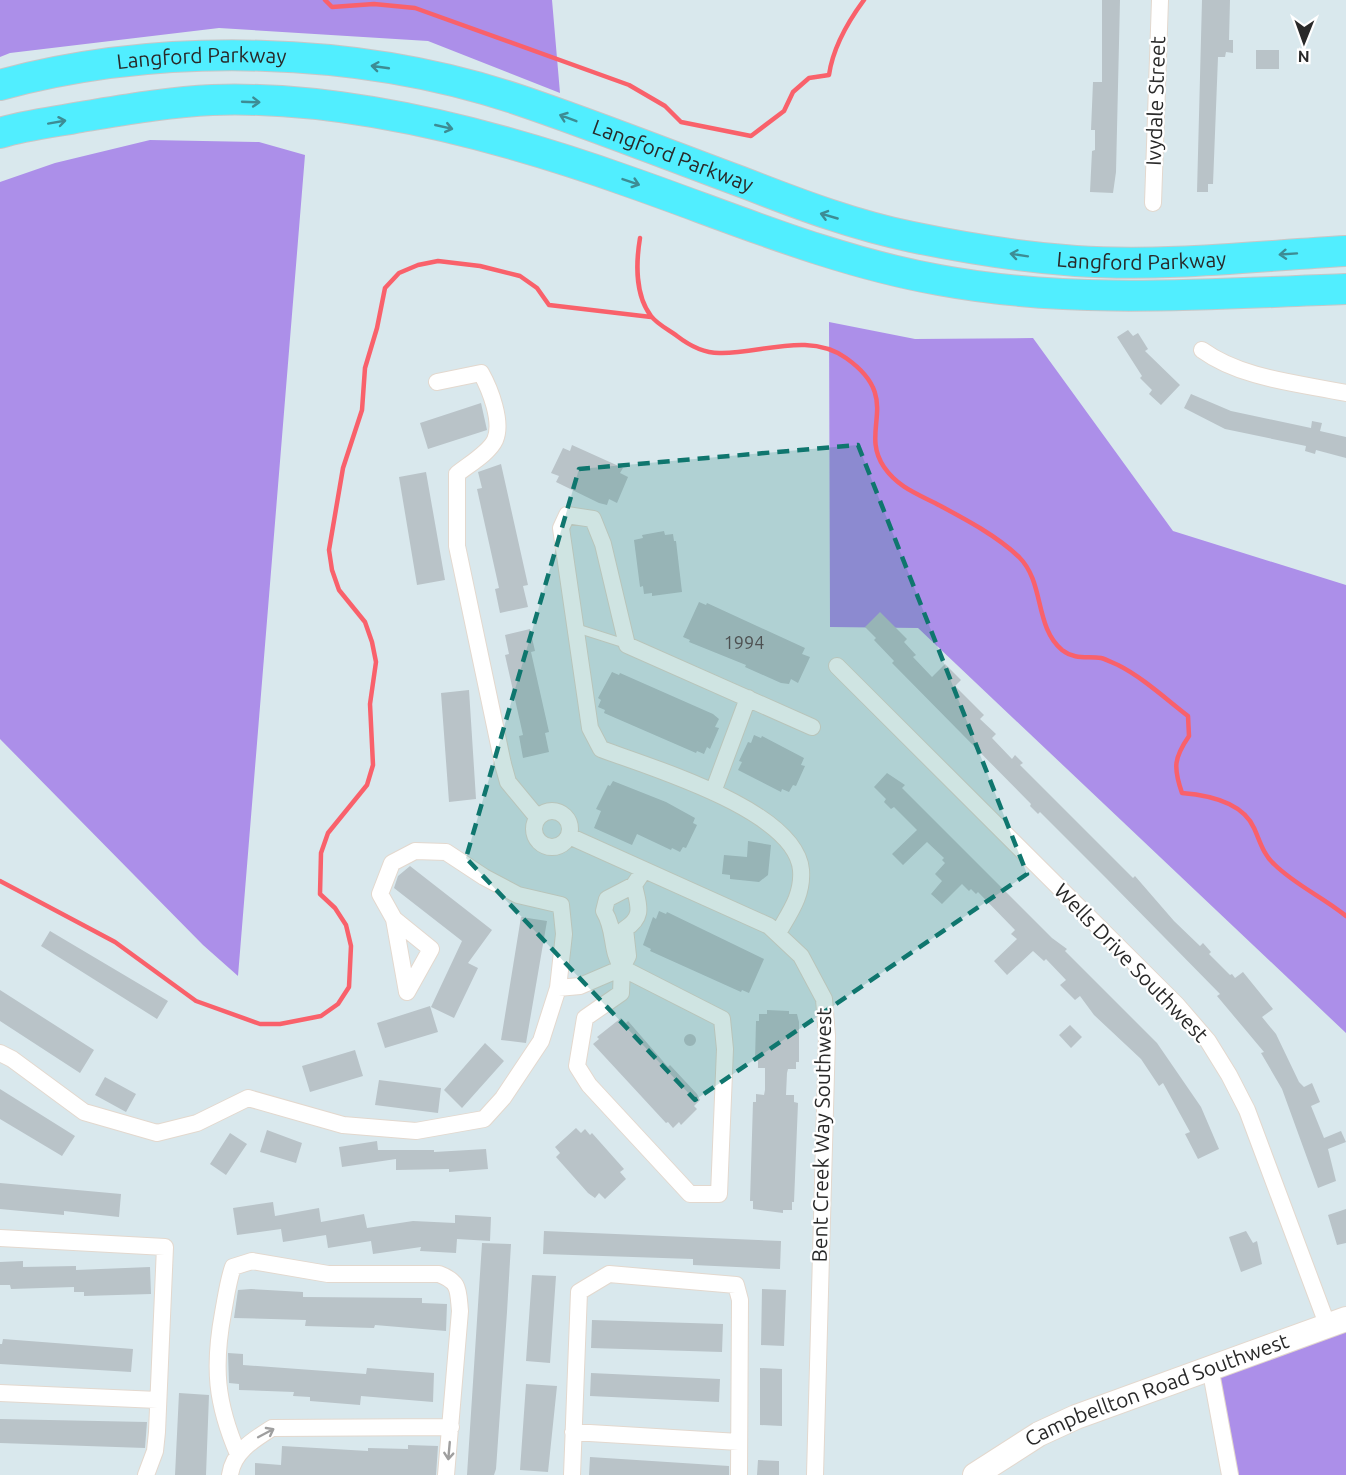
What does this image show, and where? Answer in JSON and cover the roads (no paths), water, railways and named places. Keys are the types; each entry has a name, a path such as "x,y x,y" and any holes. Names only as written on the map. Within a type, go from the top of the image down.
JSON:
{"highway":[{"name":"Langford Parkway","path":"0,85 57,70 112,62 265,55 351,63 405,70 516,99 815,212 912,237 1026,256 1078,261 1203,260 1346,251"},
{"name":"Langford Parkway","path":"0,133 111,112 212,100 312,105 405,118 493,139 629,181 746,226 846,259 939,280 1021,292 1116,297 1346,290"}],"main road":[{"name":"Campbellton Road Southwest","path":"975,1475 1039,1434 1076,1417 1336,1322"}],"street":[{"name":"Ivydale Street","path":"1153,203 1160,0"},
{"path":"1202,350 1215,359 1240,370 1346,393"},
{"path":"437,382 481,373 487,383 495,411 497,431 494,442 457,474 457,546 508,782 537,818 535,834 544,845 556,847 569,836 570,823 566,815 549,810 537,818"},
{"path":"778,933 798,899 801,869 797,854 785,840 738,802 601,749 590,728 561,528 567,514 593,519 603,544 627,645 812,727"},
{"name":"Wells Drive Southwest","path":"837,666 1169,997 1208,1041 1247,1110 1336,1322"},
{"path":"713,792 748,698"},
{"name":"Bent Creek Way Southwest","path":"569,836 769,926 801,956 824,999 826,1017 815,1475"},
{"path":"0,1053 12,1059 84,1112 157,1133 197,1123 248,1098 343,1125 416,1131 484,1119 503,1098 541,1041 558,988 564,934 561,906 518,895 484,877 446,852 415,851 392,863 380,894 394,919"},
{"path":"616,928 627,915 631,890 644,870"},
{"path":"622,968 621,993 585,1018 577,1066 589,1085 690,1194 719,1194 725,1048 722,1019 622,968 615,957 616,928 604,911 607,899 631,890"},
{"path":"558,988 580,986 622,968"},
{"path":"0,1238 165,1247 155,1451 146,1475"},
{"path":"238,1454 225,1423 218,1394 216,1351 233,1267 252,1261 328,1274 439,1274 452,1279 458,1289 460,1311 446,1475"},
{"path":"572,1475 579,1292 609,1274 736,1285 740,1300 739,1475"},
{"path":"1210,1367 1230,1475"},
{"path":"0,1393 158,1400"},
{"path":"230,1475 233,1460 238,1454 252,1441 272,1428 451,1427"},
{"path":"573,1432 739,1442"}],"lane":[{"path":"576,628 627,645"}],"waterway":[{"path":"325,0 332,7 374,4 415,8 629,85 665,106 681,122"},
{"path":"681,122 751,136 784,111 793,92 809,78 829,75 842,36 864,0"},
{"path":"640,238 638,278 646,308 656,322 687,343 698,349 716,353 786,346 817,346 832,350 846,358 863,373 873,387 877,400 875,440 877,453 889,474 907,488 990,534 1019,557 1033,579 1047,629 1062,650 1081,657 1101,658 1118,665 1145,682 1188,716 1189,736 1176,763 1182,793 1223,801 1241,811 1254,828 1270,860 1291,878 1346,916"},
{"path":"0,881 115,942 196,1001 260,1024 280,1024 321,1016 338,1004 349,987 351,946 346,925 335,908 320,894 321,853 328,833 367,785 373,765 370,704 376,662 365,622 339,590 332,570 329,550 343,468 362,410 365,368 377,328 385,288 399,273 418,265 438,261 480,266 520,276 537,288 549,305 651,317"}]}
